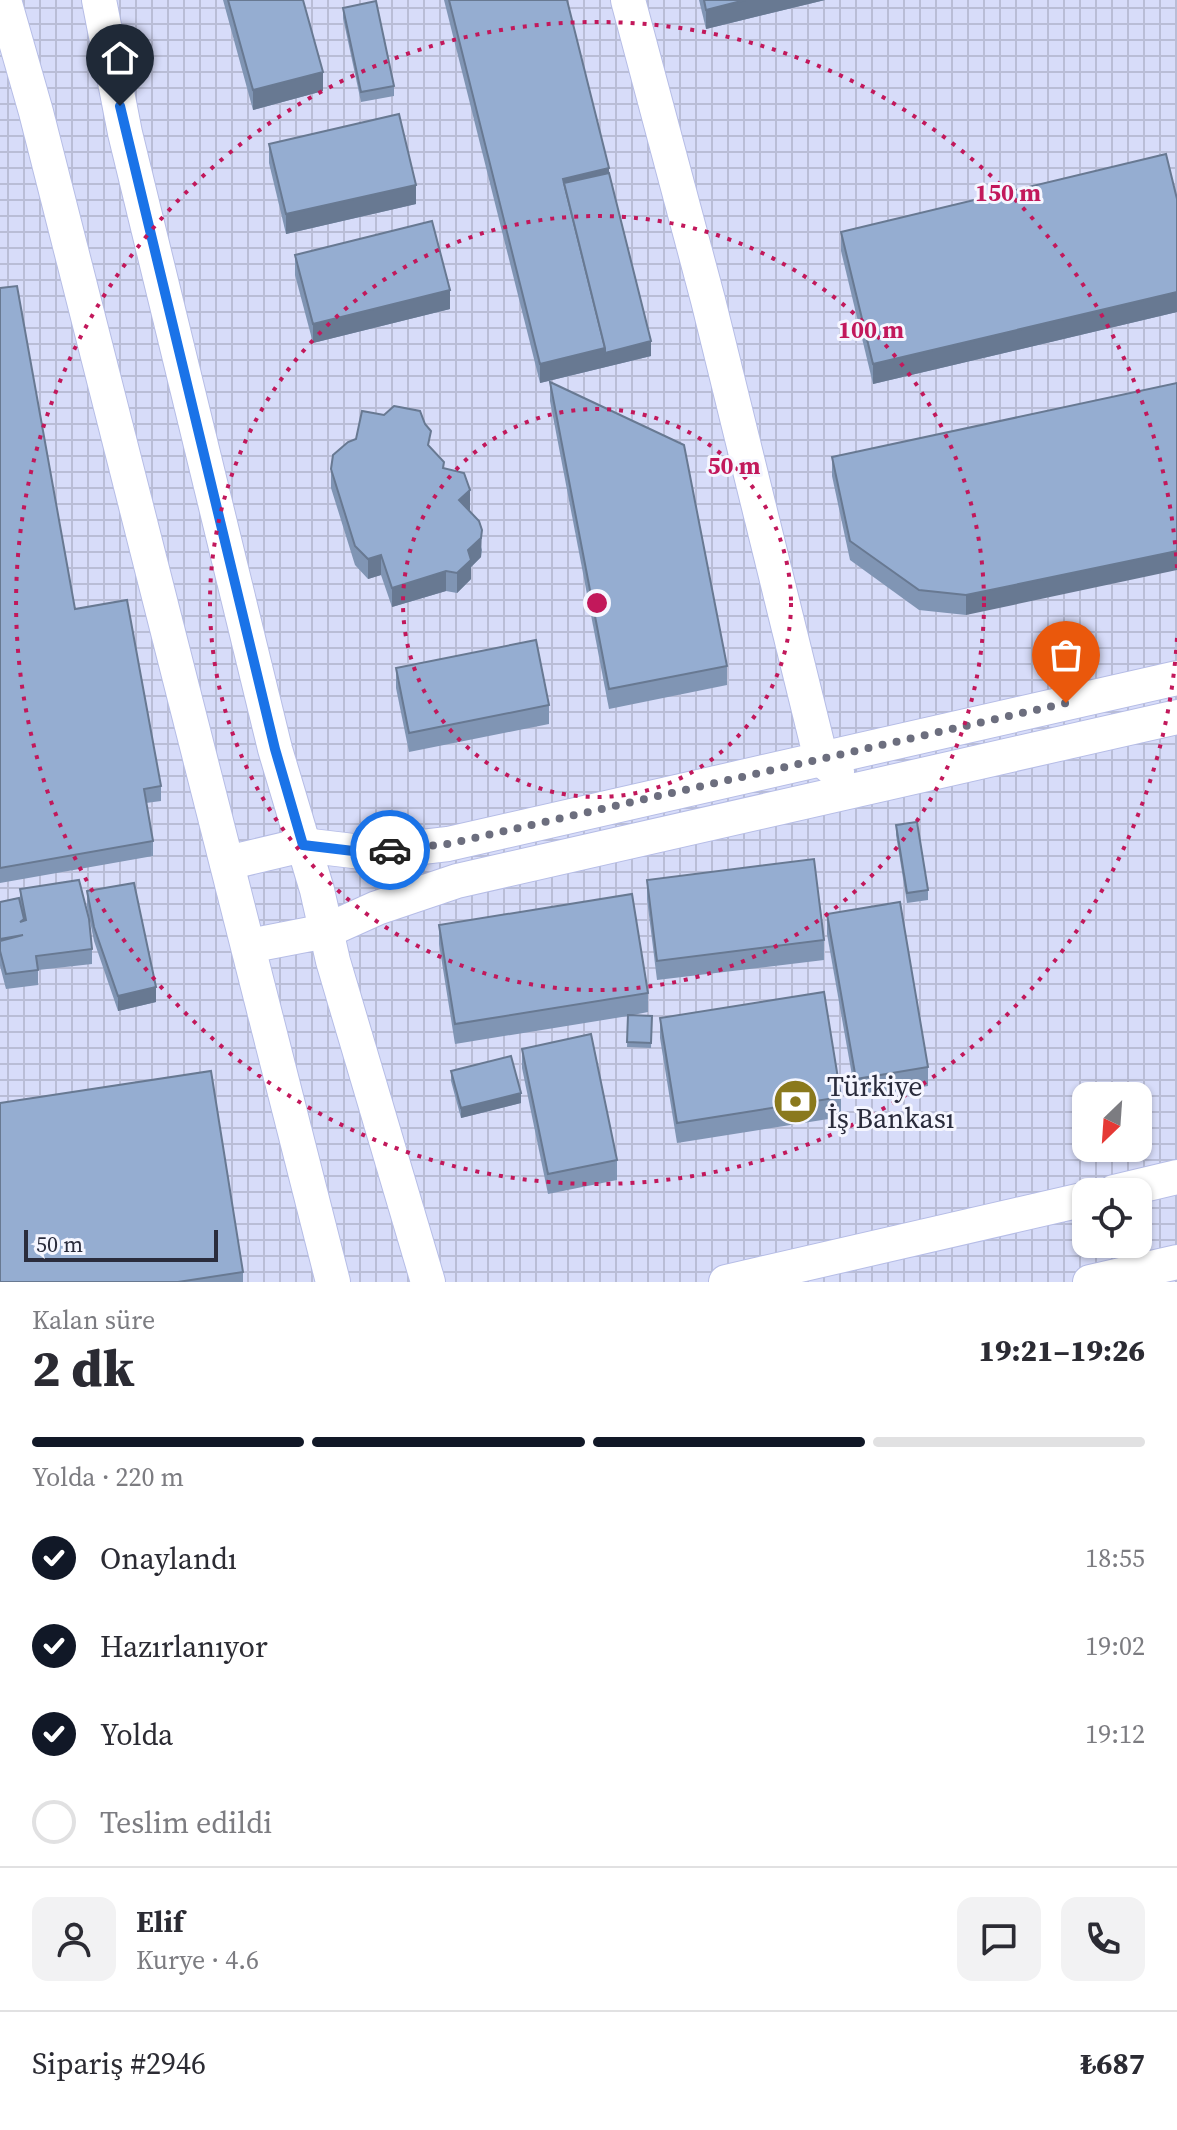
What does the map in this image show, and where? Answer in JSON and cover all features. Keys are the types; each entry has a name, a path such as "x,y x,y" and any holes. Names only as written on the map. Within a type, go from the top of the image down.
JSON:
{"street":[{"path":"4,0 36,112 333,1282"},
{"path":"99,0 125,133 275,749 428,1282"},
{"path":"628,0 708,300 821,759 859,789"},
{"path":"227,863 303,845 370,853 448,844 1167,680 1171,718 457,881 377,908 326,931 249,946"},
{"path":"1152,1183 1177,1177"},
{"path":"726,1282 1072,1202"},
{"path":"1090,1282 1177,1262"}],"shaded area":[{"path":"0,0 1177,0 1177,1282 0,1282"}],"building":[{"path":"228,0 303,0 323,72 253,90"},
{"path":"449,0 567,0 609,168 563,179 605,348 540,364"},
{"path":"704,0 745,0 706,10"},
{"path":"376,1 394,86 361,92 343,8"},
{"path":"399,114 416,185 286,214 269,144"},
{"path":"1166,154 1177,199 1177,292 873,364 841,232"},
{"path":"609,173 651,341 605,353 564,183"},
{"path":"432,221 450,290 313,324 295,255"},
{"path":"17,286 75,609 127,600 161,786 144,789 153,841 0,868 0,288"},
{"path":"550,382 684,445 727,666 609,689"},
{"path":"1177,383 1177,551 966,595 919,590 850,541 832,457"},
{"path":"394,406 420,411 431,431 428,445 444,462 443,468 464,473 470,490 459,500 479,521 482,530 481,538 468,550 471,560 457,573 446,571 392,588 381,555 368,559 355,546 331,469 333,455 356,439 362,411 384,415"},
{"path":"536,640 549,705 409,733 396,668"},
{"path":"917,822 928,890 907,893 896,825"},
{"path":"814,859 824,940 657,961 647,880"},
{"path":"79,880 89,919 92,949 36,956 38,970 6,974 0,941 23,935 0,939 0,902 19,898 24,919 20,922 26,920 20,889"},
{"path":"134,883 156,987 118,996 94,927 87,891"},
{"path":"632,894 648,993 455,1024 439,925"},
{"path":"900,902 928,1067 856,1079 827,914"},
{"path":"824,992 841,1097 677,1123 660,1018"},
{"path":"628,1015 652,1016 651,1043 627,1042"},
{"path":"591,1034 617,1160 548,1174 522,1049"},
{"path":"511,1056 521,1093 461,1108 451,1071"},
{"path":"211,1071 243,1272 178,1282 0,1282 0,1103"}],"way so far":[{"path":"390,850 448,844 1066,703"}],"place":[{"name":"Türkiye İş Bankası","path":"796,1102"}],"route":[{"path":"120,106 275,749 303,845 370,853 390,850"}]}
